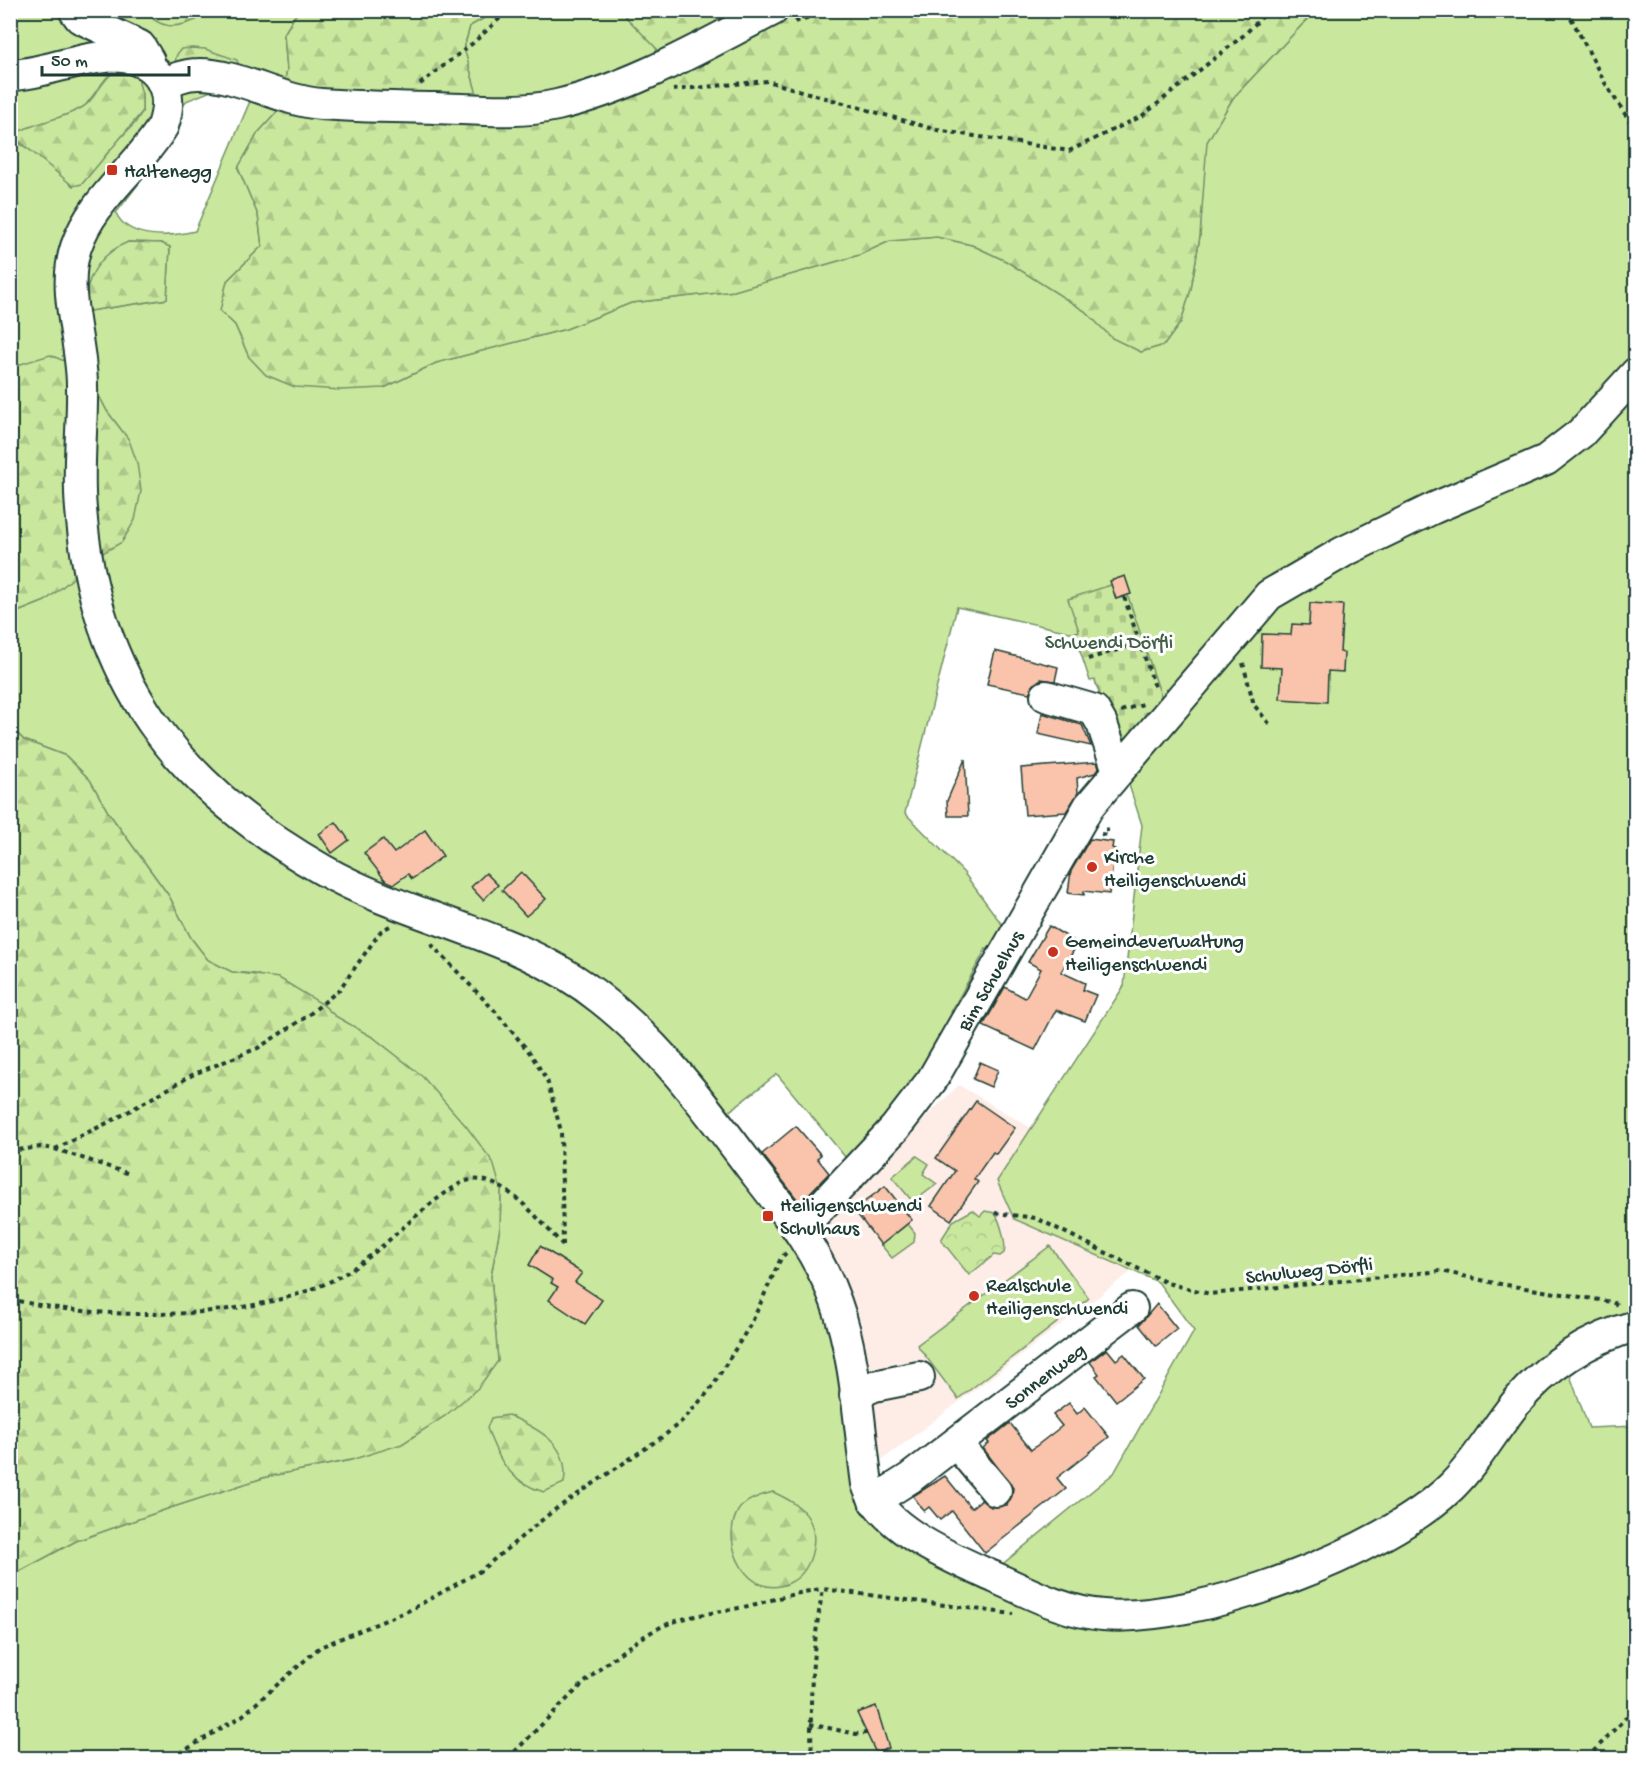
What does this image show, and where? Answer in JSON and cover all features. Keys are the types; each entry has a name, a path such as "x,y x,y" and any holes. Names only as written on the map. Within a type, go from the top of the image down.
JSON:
{"street":[{"path":"74,10 80,18 140,46 168,101 163,126 82,233 71,265 72,297 82,377 80,504 87,562 93,596 124,677 146,716 180,759 215,793 275,840 346,882 392,903 511,945 596,994 639,1032 666,1061 802,1234 820,1262 837,1302 844,1328 867,1484 874,1501 883,1514 918,1538 1055,1604 1102,1615 1149,1615 1220,1600 1282,1580 1349,1552 1405,1523 1452,1486 1516,1403 1547,1371 1632,1318"},
{"path":"10,75 120,56 133,58 156,75 216,76 318,104 518,110 555,105 592,95 659,68 773,10"},
{"name":"Bim Schuelhus","path":"802,1234 895,1128 932,1080 1077,824 1118,771 1162,707 1239,632 1269,595 1291,580 1434,508 1522,472 1551,456 1581,433 1635,373"},
{"path":"1046,696 1094,710 1102,724 1118,771"},
{"name":"Sonnenweg","path":"874,1501 894,1490 1132,1308"},
{"path":"855,1395 874,1386 919,1377"},
{"path":"956,1443 996,1491"}],"path":[{"path":"390,106 473,43 509,10"},
{"path":"672,90 766,81 937,129 1069,151 1142,116 1244,35 1269,10"},
{"path":"1567,10 1605,83 1635,131"},
{"path":"1112,714 1162,707 1125,597"},
{"path":"1239,632 1254,705 1272,727"},
{"path":"1088,659 1140,643"},
{"path":"56,1149 117,1118 194,1074 258,1048 306,1017 339,990 381,931 391,925"},
{"path":"10,1299 45,1308 150,1316 269,1302 313,1289 355,1268 435,1200 466,1180 487,1180 508,1190 563,1245 561,1131 547,1080 530,1053 494,1010 450,962 424,938"},
{"path":"10,1151 41,1147 56,1149 127,1173"},
{"name":"Schulweg Dörfli","path":"995,1213 1036,1218 1167,1283 1210,1294 1441,1271 1494,1283 1612,1302 1632,1318"},
{"path":"172,1758 242,1716 320,1647 336,1638 410,1610 480,1570 553,1510 665,1435 683,1420 711,1390 752,1322 781,1258 802,1234"},
{"path":"812,1758 811,1659 823,1589"},
{"path":"508,1758 637,1641 660,1627 690,1617 748,1606 794,1592 823,1589 981,1608 1007,1614 1024,1611 1038,1596"},
{"path":"1587,1758 1635,1707"},
{"path":"810,1724 856,1734 867,1733"}],"shaded area":[{"name":"Realschule Heiligenschwendi","path":"959,1085 1031,1128 997,1181 1014,1219 1132,1271 882,1460 861,1321 813,1226"}],"green space":[{"path":"506,10 620,11 646,34 667,64 481,110 464,48 470,26 495,12"},
{"path":"11,11 147,11 154,20 196,20 202,11 298,11 284,34 287,70 278,111 258,133 238,168 258,215 262,246 227,281 221,311 235,325 249,357 384,388 436,363 566,329 631,303 734,291 859,255 890,241 937,237 972,245 1006,261 1085,311 1112,338 1141,352 1164,345 1181,322 1191,289 1200,236 1206,142 1233,98 1315,11 1635,11 1635,1326 1564,1359 1589,1428 1635,1426 1635,1758 11,1758 11,1576 76,1541 167,1509 266,1477 351,1460 498,1361 491,1276 500,1227 501,1190 421,1075 374,1038 335,1016 322,1004 256,974 232,972 208,960 191,938 169,896 108,812 90,780 66,756 24,740 11,727 11,619 20,611 45,601 129,440 107,411 90,379 15,365 11,367","holes":["114,72 142,94 142,112 135,123 73,186 37,154 20,144 85,106 107,77","221,87 253,94 195,231 174,235 140,232 122,222 116,213 160,156 186,101","128,242 161,243 170,247 167,299 90,311 87,304","957,607 1074,633 1079,631 1142,825 1124,986 997,1181 1014,1219 1158,1282 1194,1331 1114,1473 989,1575 867,1484 820,1262 717,1121 777,1074 855,1169 962,1027 951,1012 986,949 1003,956 1012,938 964,873 905,813"]},
{"path":"147,11 202,11 196,20 182,25 169,26 157,22"},
{"path":"298,11 506,11 495,12 470,26 464,48 481,109 555,105 660,52 620,11 1315,11 1233,98 1207,142 1200,236 1191,289 1181,322 1164,345 1141,352 1112,338 1085,311 1006,261 972,245 937,237 890,241 859,255 734,291 631,303 566,329 436,363 384,388 341,390 295,387 266,375 249,357 235,325 220,311 227,281 262,246 258,215 238,168 258,133 278,111 287,70 284,34"},
{"path":"181,49 205,49 237,60 239,67 178,69 177,54"},
{"path":"114,72 128,73 138,79 142,94 142,112 82,184 73,186 12,135 83,107"},
{"path":"128,242 161,243 170,247 167,299 89,311 88,289 95,269 109,253"},
{"path":"50,355 81,368 90,379 107,411 129,440 137,463 141,491 135,520 122,542 87,562 77,575 45,601 20,611 11,619 11,367"},
{"name":"Schwendi Dörfli","path":"1123,581 1164,705 1119,752 1095,680 1090,681 1074,633 1079,631 1068,599"},
{"path":"10,727 24,740 66,756 90,780 108,812 169,896 191,938 208,960 232,972 279,978 322,1004 335,1016 374,1038 421,1075 466,1126 493,1162 501,1190 500,1227 491,1276 498,1361 478,1388 445,1416 402,1444 351,1460 266,1477 167,1509 76,1541 11,1576"},
{"path":"917,1156 929,1164 923,1174 937,1184 913,1202 892,1177"},
{"path":"973,1210 980,1216 985,1211 995,1213 1005,1249 1000,1256 994,1255 969,1275 941,1240 953,1221"},
{"path":"908,1224 915,1233 914,1242 892,1258 881,1245"},
{"path":"1050,1246 1089,1298 958,1399 917,1345"},
{"path":"508,1415 550,1439 562,1458 565,1469 564,1483 544,1492 522,1482 507,1468 487,1428 491,1418"},
{"path":"773,1492 802,1510 809,1519 814,1536 811,1555 803,1572 789,1583 774,1587 761,1584 750,1577 741,1566 735,1553 732,1538 733,1524 741,1507 753,1499"}],"building":[{"path":"1125,576 1131,594 1116,599 1110,581"},
{"path":"1310,603 1343,605 1340,652 1344,653 1343,672 1328,671 1327,702 1280,699 1282,668 1261,667 1262,634 1291,635 1292,624 1309,625"},
{"path":"995,651 1058,667 1055,681 1041,679 1034,684 1029,693 987,684"},
{"path":"1042,713 1082,725 1091,746 1038,734"},
{"path":"965,759 968,816 948,816 947,801"},
{"path":"1097,762 1099,768 1095,773 1077,778 1078,793 1066,812 1025,815 1021,768"},
{"path":"336,822 349,840 332,853 319,834"},
{"path":"425,830 443,856 412,879 408,874 394,884 385,880 364,853 383,839 394,853"},
{"name":"Kirche Heiligenschwendi","path":"1090,839 1113,842 1112,848 1115,849 1109,894 1084,891 1084,895 1068,893 1071,871"},
{"path":"521,872 546,899 526,916 502,890"},
{"path":"486,873 498,885 483,900 471,887"},
{"path":"1049,926 1078,943 1061,972 1085,983 1083,990 1096,995 1085,1021 1056,1010 1035,1050 983,1026 1005,987 1025,998 1041,969 1028,962"},
{"path":"980,1062 998,1070 991,1087 973,1079"},
{"path":"976,1101 1015,1128 996,1154 993,1152 974,1179 978,1182 951,1220 931,1206 955,1171 936,1158"},
{"path":"796,1126 821,1155 817,1158 829,1173 800,1203 762,1154"},
{"path":"885,1186 912,1220 881,1245 854,1210"},
{"path":"540,1246 582,1273 575,1282 602,1300 585,1324 549,1300 558,1287 551,1283 553,1280 529,1265"},
{"path":"1157,1304 1177,1329 1156,1346 1139,1325"},
{"path":"1107,1349 1116,1360 1124,1354 1144,1379 1116,1401 1096,1376 1099,1374 1090,1362"},
{"path":"1069,1403 1077,1414 1085,1407 1109,1437 1057,1478 1066,1489 985,1553 952,1511 940,1520 929,1507 924,1511 913,1496 945,1476 971,1508 981,1500 991,1507 1007,1505 1013,1488 983,1448 989,1443 987,1441 1010,1423 1031,1450 1062,1426 1053,1415"},
{"path":"876,1706 889,1748 876,1753 857,1713"}],"place":[{"name":"Haltenegg","path":"112,170"},
{"name":"Kirche Heiligenschwendi","path":"1092,867"},
{"name":"Gemeindeverwaltung Heiligenschwendi","path":"1053,952"},
{"name":"Heiligenschwendi Schulhaus","path":"768,1216"},
{"name":"Realschule Heiligenschwendi","path":"974,1296"}]}
